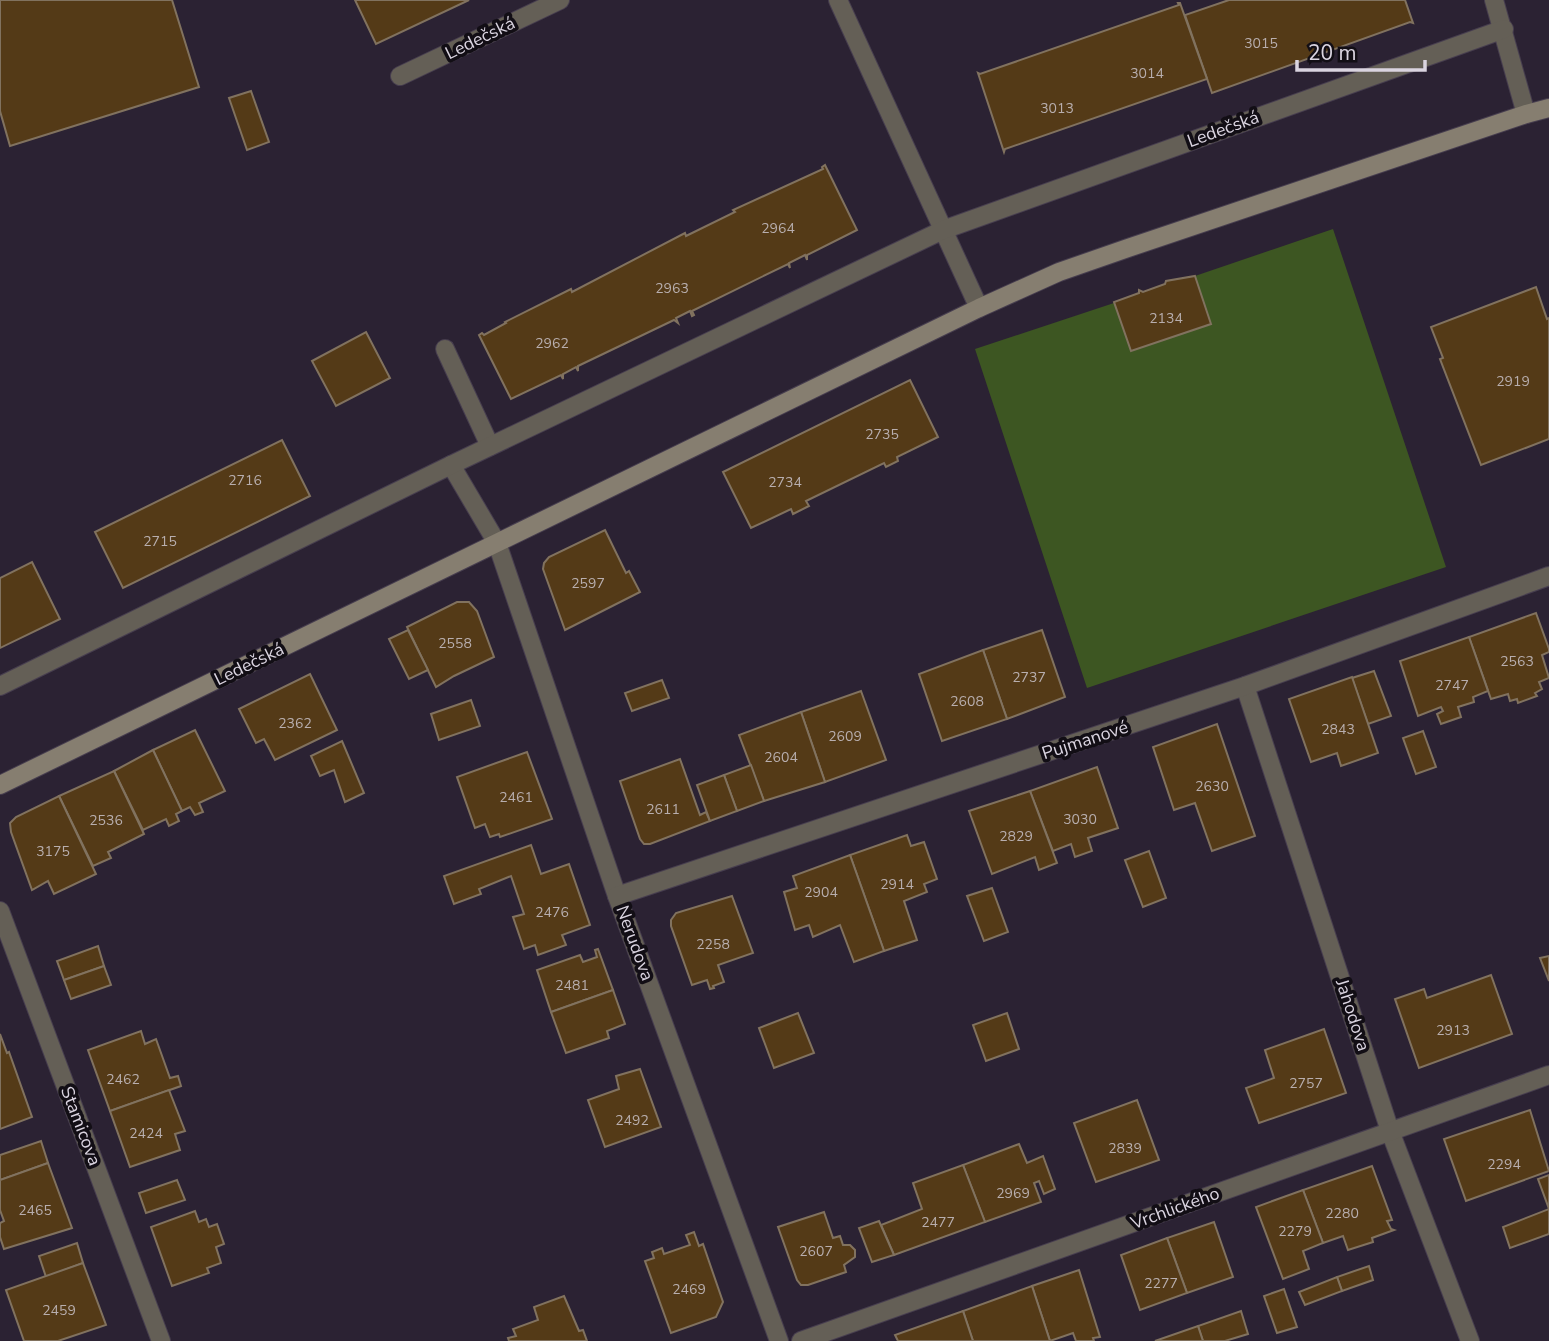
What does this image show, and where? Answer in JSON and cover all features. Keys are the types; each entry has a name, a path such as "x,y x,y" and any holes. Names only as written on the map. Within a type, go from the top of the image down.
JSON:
{"main road":[{"name":"Ledečská","path":"0,785 979,308 1059,272 1549,108"}],"street":[{"name":"Ledečská","path":"400,76 560,0"},
{"path":"838,0 979,308"},
{"path":"1494,0 1526,114"},
{"name":"Ledečská","path":"0,686 490,446 943,230 1504,29"},
{"path":"445,349 490,446"},
{"path":"451,465 497,543"},
{"name":"Nerudova","path":"497,543 617,896 779,1341"},
{"name":"Pujmanové","path":"617,896 1245,686 1549,576"},
{"name":"Jahodova","path":"1245,686 1391,1131 1470,1341"},
{"name":"Stamicova","path":"0,911 161,1341"},
{"name":"Vrchlického","path":"801,1341 1549,1075"}],"green space":[{"path":"1333,229 1446,567 1087,688 975,349 1114,303 1131,351 1211,324 1195,276"}],"building":[{"path":"0,0 172,0 199,87 10,146 0,111"},
{"path":"355,0 469,0 376,44"},
{"path":"1229,0 1405,0 1413,23 1212,93 1185,15"},
{"path":"1180,3 1207,79 1005,149 1004,152 978,73 1179,5"},
{"path":"251,91 269,142 247,150 229,98"},
{"path":"825,165 857,230 807,255 807,260 805,255 789,263 790,268 788,264 692,311 692,316 690,311 676,318 678,323 674,320 578,366 578,371 576,367 563,374 563,379 561,375 511,399 479,335 484,335 571,289 572,292 685,233 686,236 735,212 733,210 823,169"},
{"path":"1195,276 1211,324 1131,351 1114,302 1139,293 1139,290 1143,292 1165,284 1166,281"},
{"path":"1536,287 1547,319 1549,318 1549,439 1481,465 1440,359 1443,358 1431,327"},
{"path":"366,332 390,378 336,406 312,361"},
{"path":"910,380 938,437 897,457 898,461 886,467 884,463 806,501 809,506 793,514 791,509 751,528 723,472"},
{"path":"282,440 310,496 123,588 95,532"},
{"path":"605,530 626,573 629,571 640,592 565,630 543,569 544,563 549,557"},
{"path":"32,562 60,619 0,648 0,578"},
{"path":"457,602 469,602 477,611 494,657 436,687 407,627"},
{"path":"1536,613 1549,649 1549,652 1542,655 1549,678 1539,682 1542,689 1535,693 1537,696 1518,703 1517,699 1510,701 1508,694 1491,699 1469,637"},
{"path":"408,630 428,670 409,679 389,639"},
{"path":"1042,630 1065,697 1007,719 983,650"},
{"path":"1469,637 1488,691 1473,697 1474,702 1458,707 1461,717 1441,724 1437,714 1443,711 1441,707 1418,716 1400,661"},
{"path":"983,650 1007,719 942,741 919,674"},
{"path":"1374,671 1391,716 1368,724 1352,678"},
{"path":"310,674 337,730 275,760 264,739 256,743 239,709"},
{"path":"1352,677 1378,753 1341,766 1337,753 1311,762 1289,699"},
{"path":"662,680 669,698 632,711 625,693"},
{"path":"861,691 886,760 825,782 801,712"},
{"path":"471,700 480,726 439,740 431,714"},
{"path":"801,712 825,782 764,801 739,735"},
{"path":"1217,724 1255,836 1212,851 1195,803 1174,810 1153,747"},
{"path":"195,730 225,791 199,803 203,812 195,815 190,807 182,811 153,750"},
{"path":"1423,731 1436,767 1416,774 1403,738"},
{"path":"342,741 364,793 345,802 334,770 320,776 311,756"},
{"path":"153,750 182,811 176,814 179,821 169,826 166,819 143,830 114,771"},
{"path":"527,752 552,819 500,837 499,834 490,837 485,824 475,828 457,777"},
{"path":"680,759 700,815 706,812 710,821 644,844 620,781"},
{"path":"751,765 764,801 737,811 724,775"},
{"path":"1097,767 1118,828 1088,838 1092,851 1075,857 1071,844 1053,851 1030,791"},
{"path":"114,771 144,834 108,852 111,858 93,866 59,796"},
{"path":"724,775 737,811 710,821 697,785"},
{"path":"1030,791 1057,863 1039,870 1035,857 992,874 969,811"},
{"path":"59,796 96,874 54,894 48,881 32,890 10,823 16,817"},
{"path":"907,835 911,846 924,842 937,879 924,884 927,892 904,901 917,940 884,951 850,855"},
{"path":"531,845 541,874 569,864 590,925 562,935 566,945 538,955 535,945 524,949 513,917 524,914 511,876 479,889 481,894 454,904 444,876"},
{"path":"1149,851 1166,898 1143,907 1125,860"},
{"path":"850,855 884,951 854,962 840,925 813,937 809,925 795,930 784,892 797,888 793,876"},
{"path":"992,888 1008,932 984,941 967,896"},
{"path":"732,896 753,953 718,965 724,982 713,986 714,988 710,989 707,980 692,985 671,920 676,913"},
{"path":"98,946 104,966 64,980 57,961"},
{"path":"598,949 613,990 551,1012 537,970 580,955 583,962 597,957 595,950"},
{"path":"1549,956 1549,981 1540,958"},
{"path":"104,966 111,985 71,999 64,980"},
{"path":"1491,975 1512,1034 1419,1068 1395,999 1424,989 1427,998"},
{"path":"613,990 625,1024 607,1031 609,1038 566,1053 551,1012"},
{"path":"798,1013 814,1053 774,1068 759,1028"},
{"path":"1007,1013 1019,1049 986,1061 973,1025"},
{"path":"1324,1029 1346,1093 1259,1123 1246,1088 1274,1078 1265,1050"},
{"path":"141,1031 145,1044 156,1039 170,1078 178,1076 181,1086 110,1111 88,1050"},
{"path":"0,1034 32,1117 0,1129"},
{"path":"640,1069 661,1127 605,1147 588,1100 619,1089 616,1076"},
{"path":"169,1090 185,1131 175,1134 180,1150 130,1167 110,1111"},
{"path":"1137,1100 1159,1160 1096,1182 1074,1123"},
{"path":"1530,1110 1549,1171 1466,1201 1444,1139"},
{"path":"41,1141 48,1163 0,1180 0,1155"},
{"path":"1019,1144 1027,1163 1043,1156 1055,1189 1044,1194 1039,1181 1034,1183 1041,1202 985,1222 963,1165"},
{"path":"48,1163 72,1228 4,1249 0,1237 0,1223 4,1221 0,1210 0,1180"},
{"path":"963,1165 985,1222 894,1255 881,1225 922,1209 913,1183"},
{"path":"1372,1166 1392,1220 1387,1221 1394,1230 1372,1238 1373,1242 1348,1250 1343,1236 1323,1243 1303,1190"},
{"path":"1549,1175 1549,1209 1538,1179"},
{"path":"177,1180 185,1200 146,1213 139,1193"},
{"path":"1303,1190 1323,1243 1303,1251 1309,1269 1283,1279 1256,1207"},
{"path":"1549,1209 1549,1234 1510,1248 1503,1227"},
{"path":"195,1211 199,1222 206,1219 209,1227 217,1224 224,1244 216,1247 221,1263 207,1268 209,1273 172,1286 151,1227"},
{"path":"824,1212 833,1238 840,1236 843,1245 850,1245 855,1250 855,1257 844,1265 846,1272 801,1285 778,1227"},
{"path":"879,1221 894,1255 872,1262 859,1228"},
{"path":"1214,1222 1233,1277 1187,1293 1167,1238"},
{"path":"694,1232 699,1246 703,1244 723,1302 716,1317 671,1333 645,1261 654,1258 652,1252 662,1248 664,1254 690,1245 686,1235"},
{"path":"1167,1238 1187,1293 1140,1310 1121,1255"},
{"path":"77,1243 83,1263 46,1277 39,1256"},
{"path":"83,1263 106,1325 58,1341 24,1341 6,1290"},
{"path":"1369,1266 1373,1280 1342,1291 1337,1277"},
{"path":"1079,1270 1100,1337 1093,1338 1094,1341 1076,1341 1073,1333 1050,1341 1032,1286"},
{"path":"1337,1277 1342,1291 1305,1305 1299,1292"},
{"path":"1032,1286 1050,1341 973,1341 963,1311"},
{"path":"1284,1289 1297,1327 1277,1333 1264,1296"},
{"path":"564,1296 579,1331 583,1330 587,1341 509,1341 508,1338 516,1336 513,1329 538,1320 534,1307"},
{"path":"963,1311 973,1341 898,1341 895,1335"},
{"path":"1241,1311 1248,1334 1225,1341 1203,1341 1198,1326"},
{"path":"1198,1326 1203,1341 1155,1341"}]}
